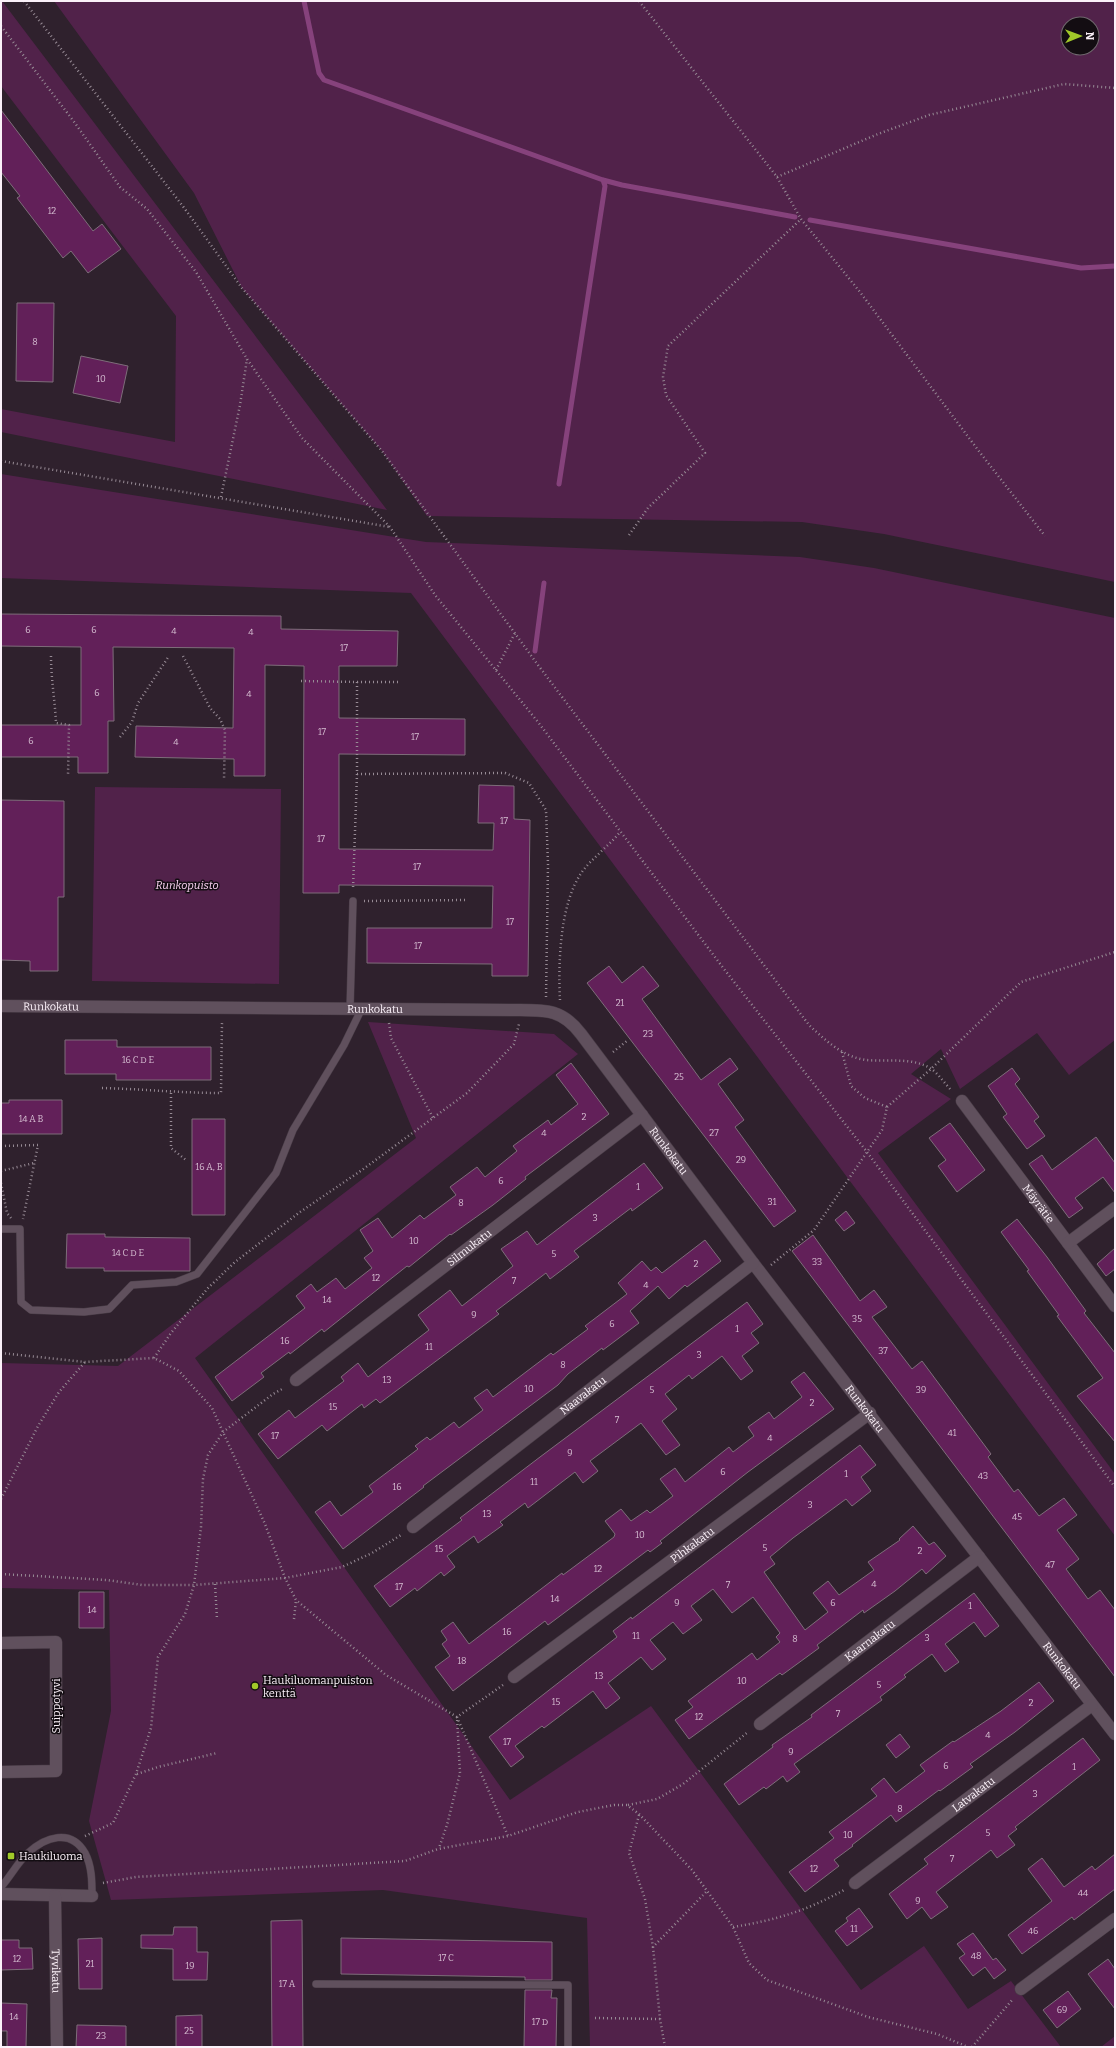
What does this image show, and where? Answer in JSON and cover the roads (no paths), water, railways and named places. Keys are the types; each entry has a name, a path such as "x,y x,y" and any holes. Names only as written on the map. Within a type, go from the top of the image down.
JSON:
{"street":[{"name":"Runkokatu","path":"1,1006 546,1010 560,1014 578,1030 753,1263 870,1413 1115,1734"},
{"name":"Mäyrätie","path":"962,1101 1115,1306"},
{"name":"Silmukatu","path":"296,1380 642,1115"},
{"path":"1068,1243 1115,1208"},
{"name":"Naavakatu","path":"413,1527 753,1263"},
{"name":"Pihkakatu","path":"514,1677 870,1413"},
{"name":"Kaarnakatu","path":"760,1724 979,1557"},
{"name":"Suippotyvi","path":"1,1643 56,1642 56,1771 1,1772"},
{"name":"Latvakatu","path":"855,1884 1092,1705"},
{"path":"1,1894 55,1896 92,1890"},
{"name":"Tyvikatu","path":"55,1896 57,2047"},
{"path":"1021,1989 1115,1919"}],"lane":[{"path":"1,1229 20,1229 22,1302 31,1310 84,1312 109,1309 132,1285 176,1282 196,1274 276,1173 293,1130 344,1045 356,1008 353,901"},
{"path":"1,1887 16,1866 40,1843 49,1839 64,1837 74,1840 85,1854 89,1863 92,1890"},
{"path":"316,1984 568,1985 568,2047"}],"waterway":[{"path":"304,1 319,73 324,80 603,180 622,185 795,217"},
{"path":"559,484 605,186 603,180"},
{"path":"810,220 1081,268 1115,266"},
{"path":"535,651 544,583"}],"place":[{"name":"Haukiluomanpuiston kenttä","path":"255,1686"},
{"name":"Haukiluoma","path":"11,1856"}],"park label":[{"name":"Runkopuisto","path":"187,885"}]}
